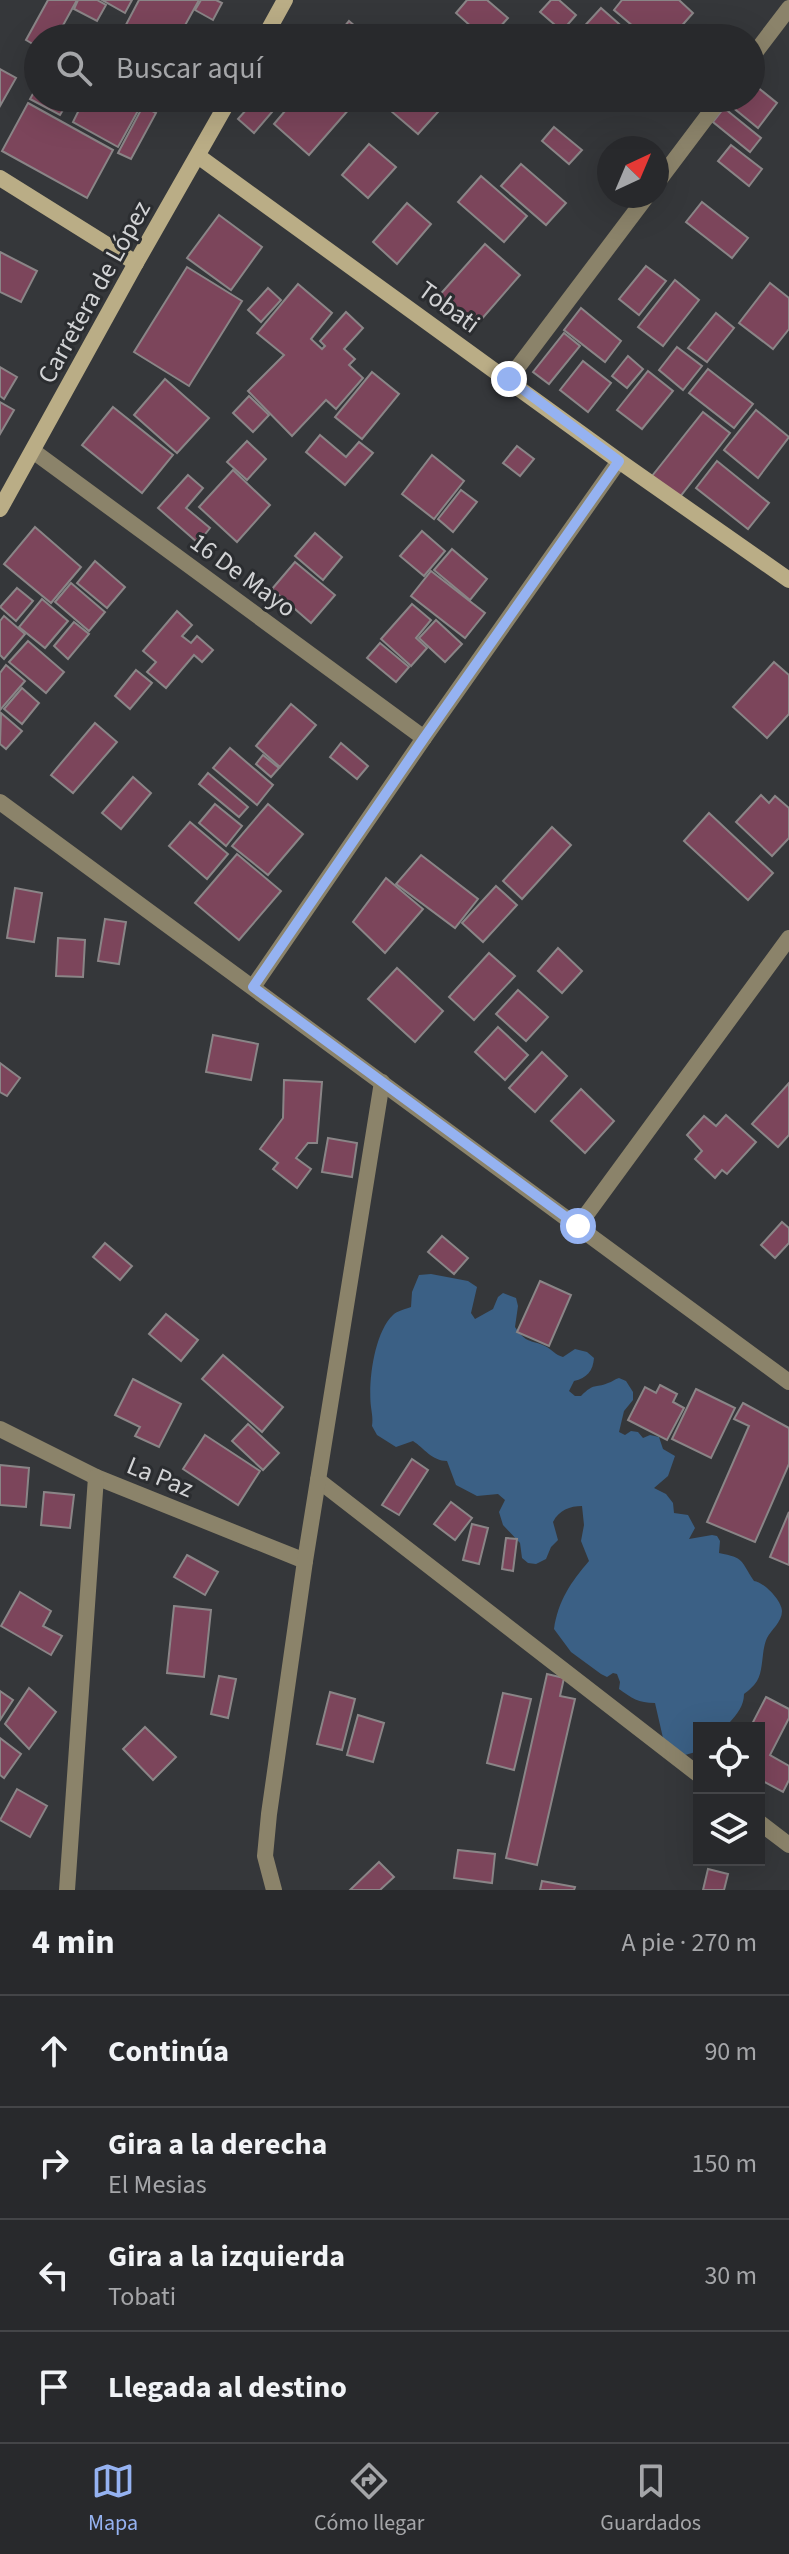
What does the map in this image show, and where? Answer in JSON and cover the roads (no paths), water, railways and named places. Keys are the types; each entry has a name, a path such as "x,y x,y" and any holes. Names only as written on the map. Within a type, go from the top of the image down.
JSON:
{"street":[{"path":"272,24 285,0"},
{"path":"765,40 789,8"},
{"name":"Carretera de López","path":"0,509 222,112"},
{"path":"669,167 710,112"},
{"name":"Tobati","path":"198,156 619,461 789,580"},
{"path":"0,178 136,263"},
{"path":"509,379 638,208"},
{"name":"16 De Mayo","path":"33,451 424,738"},
{"path":"253,987 619,461"},
{"path":"0,802 789,1382"},
{"path":"578,1226 789,938"},
{"path":"274,1890 265,1856 268,1828 305,1561 382,1082"},
{"name":"La Paz","path":"0,1429 96,1477 305,1561"},
{"path":"67,1890 96,1477"},
{"path":"318,1480 693,1770"},
{"path":"765,1827 789,1845"}]}
